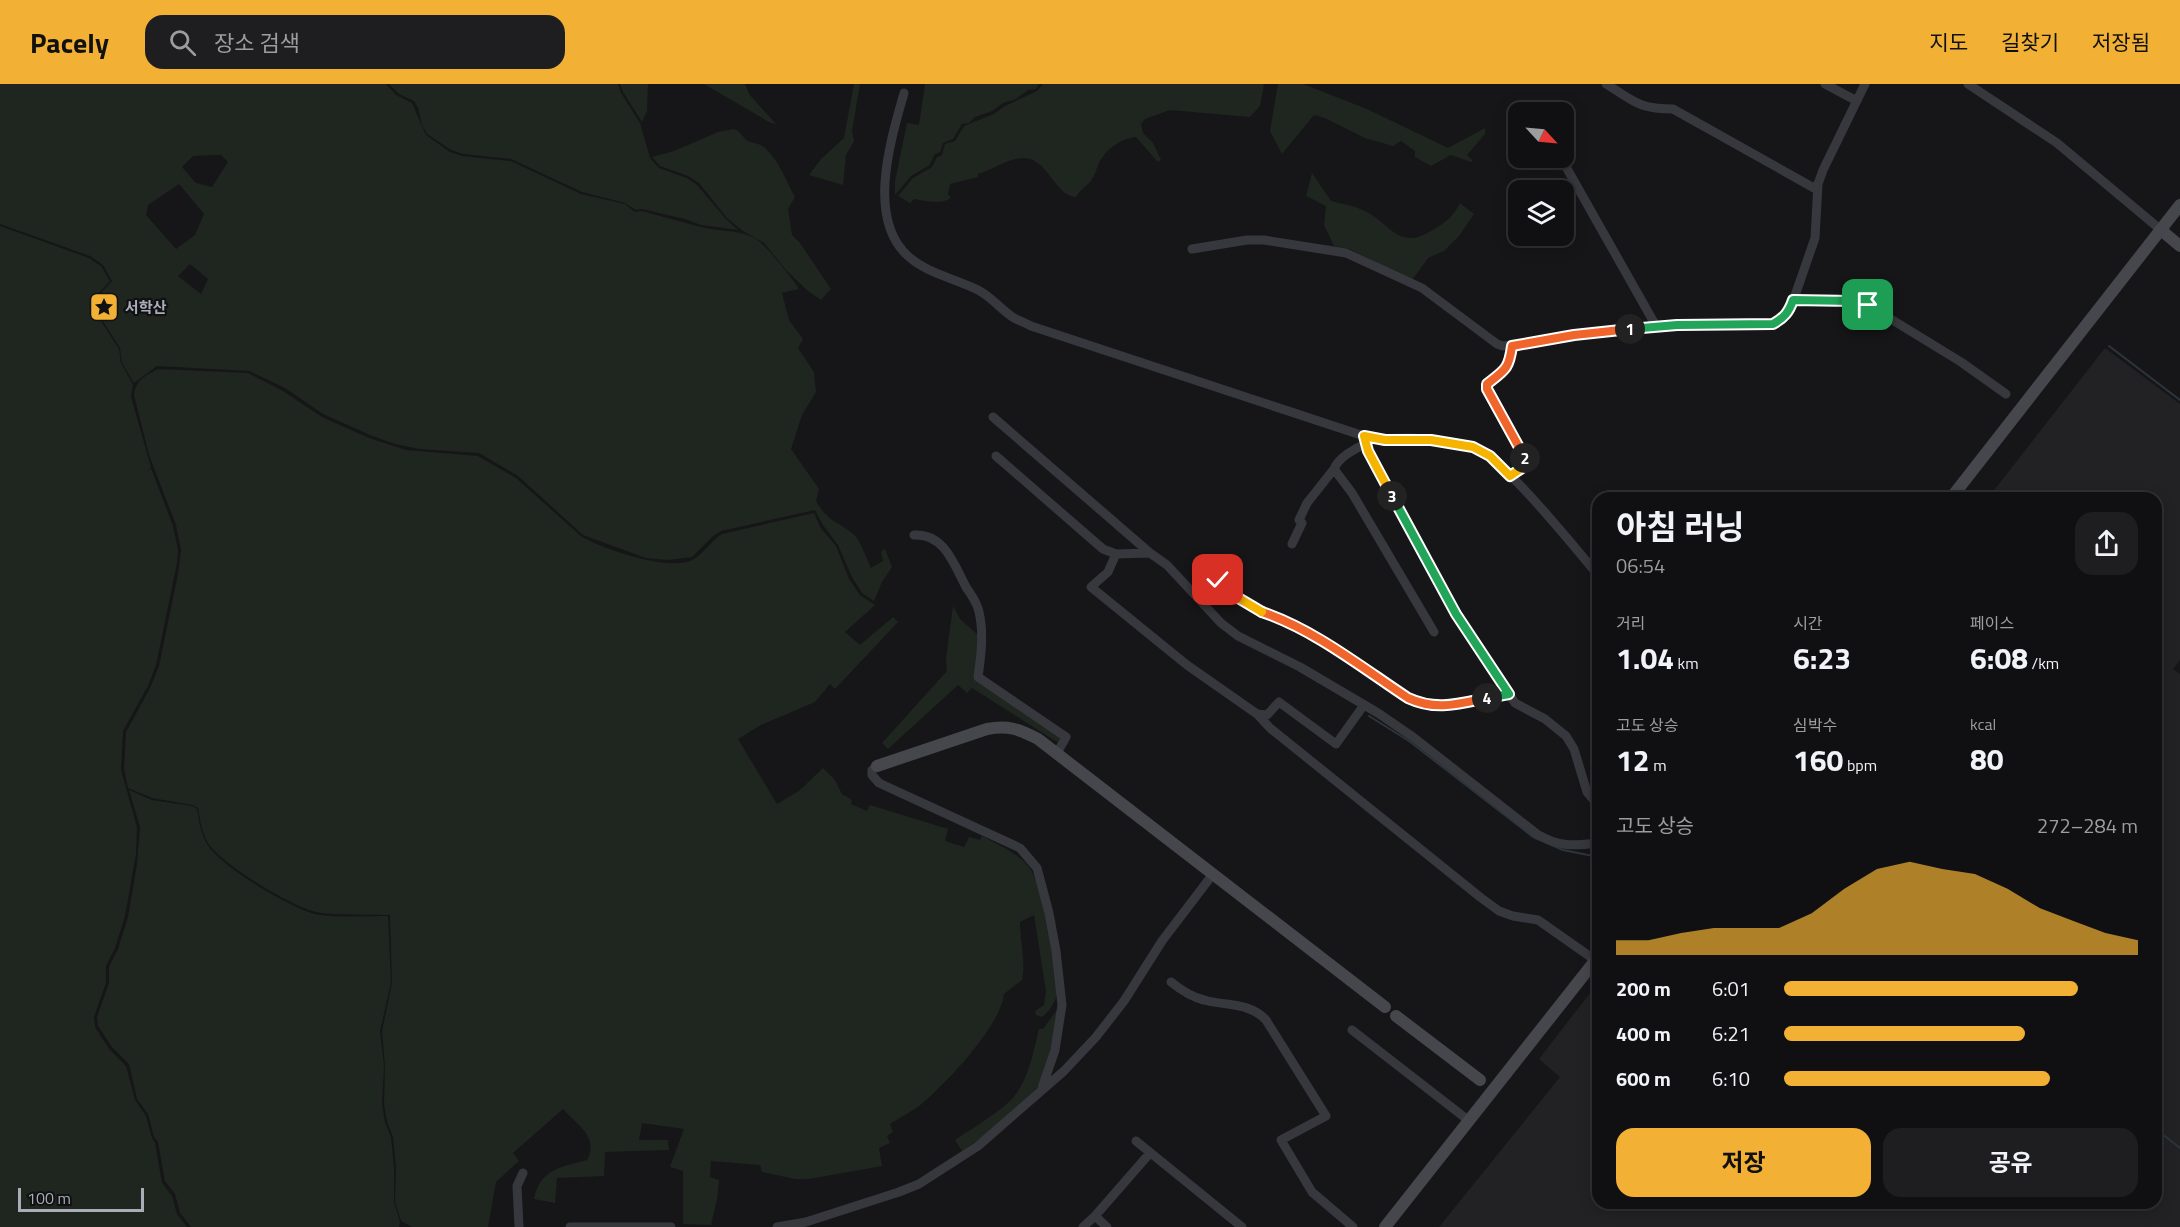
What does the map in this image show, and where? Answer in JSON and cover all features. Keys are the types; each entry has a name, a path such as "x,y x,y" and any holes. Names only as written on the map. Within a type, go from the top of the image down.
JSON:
{"street":[{"path":"1826,84 1857,101"},
{"path":"1192,249 1247,240 1264,240 1346,252 1422,288 1497,344 1503,346 1656,326 1773,324 1782,320 1790,310 1815,238 1818,184 1822,170 1865,84"},
{"path":"1968,84 2057,143 2180,246"},
{"path":"1611,85 1638,104 1651,109 1674,109 1814,188 1818,184"},
{"path":"904,93 886,160 885,196 891,231 908,256 923,266 980,291 1015,318 1031,326 1365,440 1431,440 1473,447 1490,456 1510,476 1592,568"},
{"path":"1567,168 1656,326"},
{"path":"1956,492 2180,205"},
{"path":"1793,300 1853,301 1868,305 1961,362 2006,394"},
{"path":"1510,476 1522,468 1526,459 1487,389 1487,384 1503,372 1510,362 1512,346"},
{"path":"993,417 1150,553 1167,565 1221,623 1238,636 1300,667 1413,737 1537,834 1551,842 1571,846 1592,844"},
{"path":"1292,544 1302,523 1299,520 1307,503 1336,464 1365,440"},
{"path":"1365,440 1456,614 1520,707 1545,719 1566,736 1574,749 1587,792 1592,798"},
{"path":"996,456 1103,549 1116,554 1150,553"},
{"path":"1334,469 1352,493 1434,632"},
{"path":"914,535 928,536 946,549 976,603 981,627 978,677 1066,737 1057,753"},
{"path":"1116,554 1108,572 1091,587 1187,665 1257,714 1270,729 1480,897 1499,911 1538,920 1592,956"},
{"path":"1218,580 1235,596 1262,612 1285,620 1311,634 1408,698 1422,704 1444,706 1509,694"},
{"path":"1257,714 1267,716 1279,702 1336,744 1364,705"},
{"path":"1042,1088 1056,1043 1062,1005 1056,951 1037,868 1020,848 879,783 872,775 872,770 877,766 987,729 1002,726 1014,728 1032,736 1057,753 1385,1007"},
{"path":"777,1227 823,1217 919,1184 978,1146 1081,1054 1110,1021 1162,941 1213,874"},
{"path":"1385,1227 1592,964"},
{"path":"1171,982 1184,993 1204,1000 1247,1007 1259,1013 1266,1020 1326,1116 1281,1140 1311,1192 1353,1227"},
{"path":"1396,1016 1479,1080"},
{"path":"1352,1030 1468,1120"},
{"path":"1136,1141 1242,1227"},
{"path":"1083,1227 1150,1153"},
{"path":"519,1227 517,1186 523,1173"},
{"path":"1095,1216 1107,1227"},
{"path":"570,1227 671,1227"}],"shaded area":[{"path":"0,84 386,84 396,95 412,103 426,135 450,152 462,156 511,161 581,194 625,204 635,212 642,211 708,229 736,232 760,242 779,262 799,289 782,293 789,320 803,339 798,348 814,372 816,392 802,415 791,449 819,489 816,501 820,508 828,517 855,536 871,568 883,561 881,552 885,549 892,567 882,582 874,601 862,593 838,545 815,510 721,531 692,557 668,560 646,558 583,535 518,476 479,453 419,449 395,444 323,414 285,388 249,371 157,366 134,383 122,363 120,348 97,312 96,302 112,281 103,265 90,256 0,224","holes":["221,155 228,162 212,187 196,183 182,167 193,156","179,184 204,214 195,235 176,249 146,215 148,205","190,264 208,279 201,294 178,276"]},
{"path":"389,84 618,84 621,93 640,123 650,158 659,168 687,178 697,185 738,230 701,225 642,209 636,210 625,203 582,192 511,159 463,154 451,150 427,134 414,101 399,94"},
{"path":"620,84 648,84 647,111 642,122 623,92"},
{"path":"704,84 745,84 749,94 776,124 769,122"},
{"path":"854,84 860,84 852,131 854,141 846,155 843,185 809,175 821,159 844,138"},
{"path":"925,84 1039,84 1036,89 1028,90 1016,99 975,117 969,123 962,124 953,139 943,143 940,152 934,155 930,165 911,176 895,195 895,181 907,123 919,125"},
{"path":"1043,84 1264,84 1260,106 1250,117 1170,110 1145,119 1141,124 1143,133 1153,143 1161,160 1158,162 1136,137 1124,140 1104,155 1089,184 1076,197 1062,190 1039,164 1023,158 1006,162 978,174 978,177 950,184 948,194 951,198 947,200 933,202 914,199 910,203 898,196 913,178 932,167 937,157 942,155 945,144 955,141 964,126 994,114 1005,106 1037,91"},
{"path":"1278,84 1303,84 1367,109 1448,148 1485,128 1485,134 1467,155 1473,161 1451,155 1431,166 1415,157 1415,151 1401,141 1393,146 1365,138 1314,115 1282,154 1270,131"},
{"path":"734,129 748,141 765,148 782,171 795,197 788,209 792,235 800,243 831,289 821,300 786,270 764,243 743,231 727,218 699,183 688,176 660,166 652,157 674,151 718,132"},
{"path":"1312,173 1331,201 1367,212 1403,237 1420,236 1436,228 1451,216 1460,203 1474,214 1459,236 1444,251 1428,258 1412,280 1350,249 1334,246 1324,225 1326,206 1306,196"},
{"path":"0,226 89,258 101,266 110,281 99,293 95,302 95,312 119,349 121,363 133,385 131,396 151,467 144,474 151,468 173,526 178,550 156,665 148,686 123,731 121,770 137,827 136,854 125,916 115,948 106,966 106,983 94,1017 95,1027 109,1049 126,1066 135,1100 146,1116 155,1143 162,1183 172,1196 177,1214 187,1227 0,1227"},
{"path":"2105,348 2180,404 2180,660 2173,669 2180,674 2180,1227 1439,1227 1560,1077 1539,1059 1592,990 1592,1209 2162,1209 2162,492 1993,492"},
{"path":"158,369 248,373 283,391 322,417 369,438 406,450 478,456 516,478 582,537 638,558 684,563 698,556 722,534 814,513 820,527 836,546 849,579 860,595 875,605 845,632 860,645 893,617 898,622 835,689 830,684 815,702 761,725 738,739 777,804 799,791 823,768 835,780 842,794 852,800 851,804 867,811 870,805 948,829 945,841 964,847 969,837 980,840 982,836 1022,859 1035,879 1045,910 1053,948 1058,991 1050,1009 1042,1017 1036,1015 1035,1011 1044,1005 1046,991 1034,915 1020,922 1022,980 1004,994 993,1022 955,1071 918,1107 890,1124 893,1132 887,1136 890,1143 879,1148 882,1166 809,1179 795,1179 762,1172 760,1165 711,1161 710,1177 719,1180 711,1225 683,1224 683,1171 670,1167 684,1129 642,1123 639,1140 668,1140 669,1150 605,1152 604,1176 557,1178 555,1203 534,1199 541,1181 547,1175 560,1168 587,1160 590,1152 589,1138 563,1109 513,1153 519,1161 496,1182 488,1227 412,1227 401,1221 395,1202 396,1168 393,1137 387,1122 384,1104 385,1066 382,1031 392,983 390,915 316,912 291,902 258,884 215,852 204,835 198,808 152,798 128,788 124,769 126,732 159,666 181,550 176,525 149,455 134,395 139,382"},
{"path":"953,606 960,619 978,635 975,678 1060,738 1057,742 972,688 967,693 958,685 888,749 882,743 947,671 946,659"},
{"path":"129,790 152,800 192,806 197,809 207,844 226,864 256,885 303,910 322,915 388,916 391,983 380,1031 384,1066 382,1104 385,1122 391,1137 394,1202 400,1222 399,1227 191,1227 180,1213 175,1194 165,1181 158,1142 154,1137 148,1114 137,1099 129,1064 112,1047 98,1026 97,1017 109,983 109,967 118,949 128,917 137,864 140,827"},
{"path":"1059,1007 1049,1056 1039,1084 1015,1111 962,1151 955,1140 996,1112 1015,1095 1029,1068 1039,1029 1043,1029"}],"waterway":[{"path":"2109,346 2180,400"},
{"path":"1369,716 1409,741 1533,837 1563,850 1592,856"},
{"path":"2162,1134 2180,1148"}],"place":[{"name":"서학산","path":"104,307"}],"route":[{"path":"1218,580 1235,596 1262,612 1285,620 1311,634 1408,698 1422,704 1444,706 1509,694 1456,614 1368,451 1364,436 1385,440 1409,438 1431,440 1473,447 1490,456 1510,476 1522,468 1526,459 1487,389 1487,384 1503,372 1510,362 1512,346 1574,335 1641,327 1773,324 1782,320 1790,310 1793,300 1853,301 1868,305"}]}
